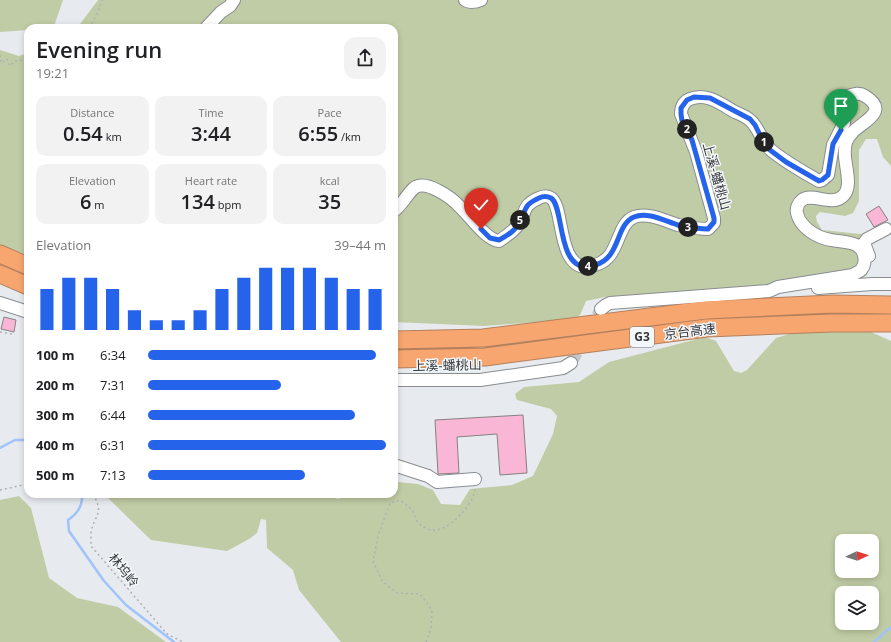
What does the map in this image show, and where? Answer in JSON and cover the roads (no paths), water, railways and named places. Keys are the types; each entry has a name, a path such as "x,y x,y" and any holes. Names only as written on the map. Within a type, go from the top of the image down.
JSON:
{"highway":[{"path":"0,254 24,264"},
{"path":"0,274 24,284"},
{"name":"京台高速","path":"398,340 483,338 706,310 832,304 891,305"},
{"name":"京台高速","path":"398,359 484,357 707,328 832,323 891,323"}],"street":[{"path":"210,24 221,12 230,6 234,0"},
{"path":"465,0 468,2 478,2 481,0"},
{"name":"上溪-蟠桃山","path":"398,208 414,188 426,186 435,189 459,206 490,238 499,240 504,238 518,226 525,208 530,202 542,196 549,196 554,200 568,252 572,259 578,264 586,267 605,260 612,253 624,226 634,217 652,217 703,229 708,229 714,222 696,152 681,114 681,108 687,100 694,97 710,98 750,119 770,150 786,162 819,181 828,175 833,144 844,123 845,104 848,96 855,93 864,95 871,101 875,112 872,118 852,132 847,140 844,150 848,184 847,192 836,200 829,201 804,198 799,202 797,213 803,225 808,230 829,240 850,243 861,248 864,253 865,260 860,271 853,275"},
{"path":"769,291 778,287 853,275 865,271 869,264 869,258 864,242 886,230"},
{"path":"601,309 610,303 872,284 891,284"},
{"path":"0,303 24,311"},
{"name":"上溪-蟠桃山","path":"398,380 480,380 563,368 571,363"},
{"path":"398,466 428,476 437,482 475,479"}],"waterway":[{"path":"0,448 15,440 24,440"},
{"path":"82,498 79,509 68,520 69,531 104,581 126,605 174,642"},
{"path":"874,642 891,627"}],"tunnel":[{"path":"571,363 601,309"}]}
